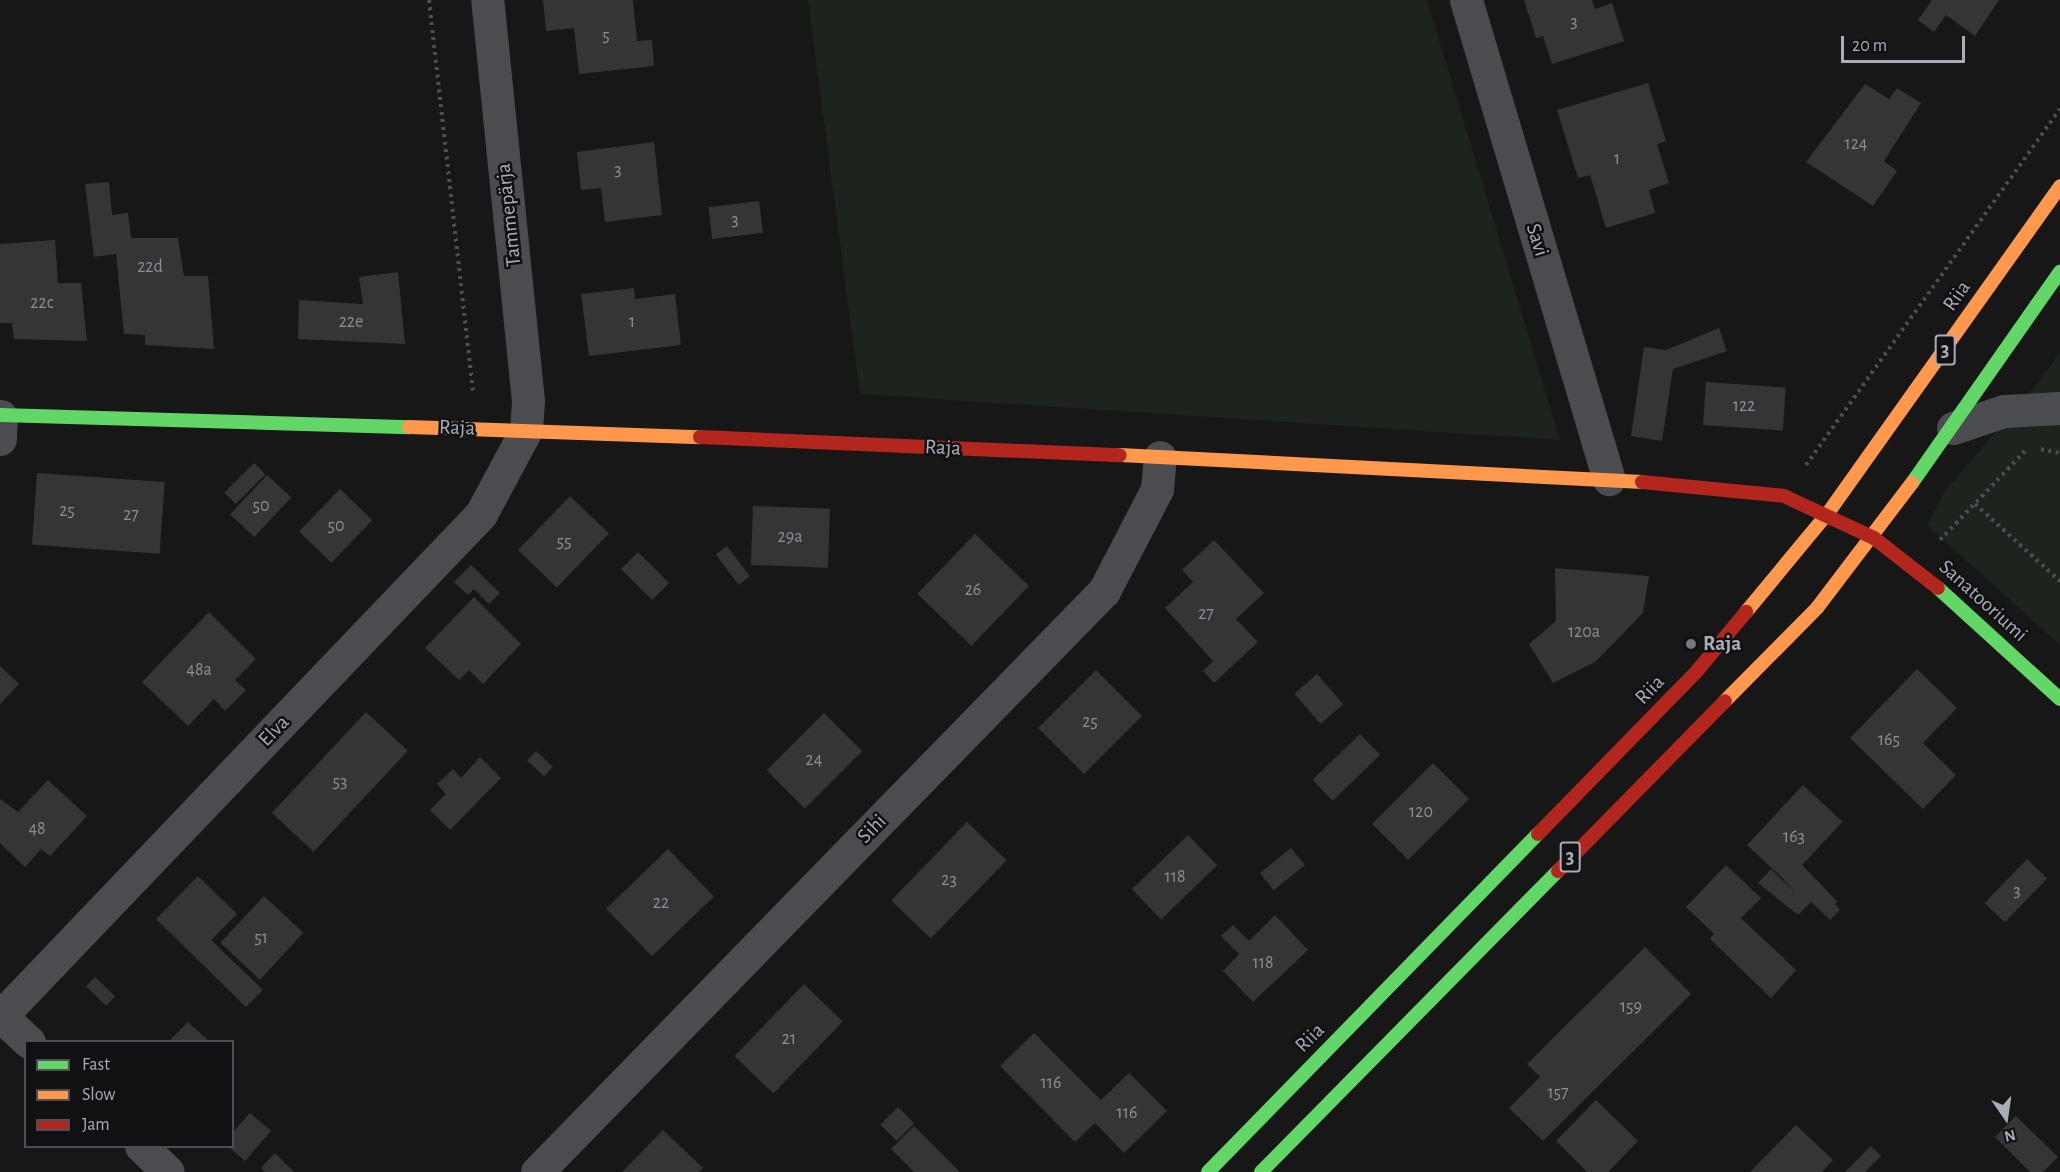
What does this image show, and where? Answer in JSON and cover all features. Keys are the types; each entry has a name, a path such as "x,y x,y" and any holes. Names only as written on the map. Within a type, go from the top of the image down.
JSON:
{"main road":[{"name":"Riia","path":"1208,1172 1697,671 1828,513 2060,186"},
{"name":"3","path":"1261,1172 1788,639 1874,538 2060,272"},
{"name":"Raja","path":"0,423 476,428 1609,479 1784,496 1828,513 1874,538"},
{"name":"Sanatooriumi","path":"1874,538 1933,583 2060,699"}],"street":[{"name":"Tammepärja","path":"487,0 528,402 526,430"},
{"name":"Savi","path":"1466,0 1609,479"},
{"path":"1953,428 2004,411 2060,408"},
{"name":"Elva","path":"1,1017 482,514 526,430"},
{"name":"Sihi","path":"537,1172 1104,591 1157,489 1160,458"},
{"path":"1,1017 27,1040"},
{"path":"143,1148 168,1172"}],"path":[{"path":"429,0 476,428"},
{"path":"1784,496 2060,109"},
{"path":"1975,504 2060,581"}],"shaded area":[{"path":"808,0 1427,0 1560,440 860,394"},
{"path":"2060,352 2060,645 1927,525 1945,491 2037,384"}],"building":[{"path":"543,0 633,0 637,41 652,40 654,66 579,74 574,28 546,31"},
{"path":"1524,0 1592,0 1595,9 1612,3 1624,41 1552,64 1543,36 1536,38"},
{"path":"1932,0 1999,0 1975,36 1946,15 1934,32 1918,20"},
{"path":"1648,83 1666,141 1657,144 1669,183 1649,190 1655,213 1606,228 1590,175 1578,178 1557,110"},
{"path":"1865,84 1889,99 1897,88 1921,103 1884,161 1897,171 1873,206 1806,162"},
{"path":"654,142 662,215 605,222 601,188 581,190 577,152"},
{"path":"109,182 112,215 128,213 131,238 178,238 184,276 208,276 214,349 145,345 145,335 124,334 116,254 94,257 85,184"},
{"path":"759,201 763,233 712,239 708,207"},
{"path":"55,240 58,283 81,283 87,341 14,339 12,323 0,323 0,244"},
{"path":"398,272 405,344 298,339 299,300 363,304 359,277"},
{"path":"634,288 635,299 675,294 681,345 589,356 581,294"},
{"path":"1719,328 1727,351 1673,369 1662,441 1631,436 1644,347 1666,350"},
{"path":"1706,382 1786,388 1783,430 1703,425"},
{"path":"254,463 265,474 236,504 224,493"},
{"path":"37,473 165,482 160,554 32,545"},
{"path":"267,475 291,498 254,537 230,514"},
{"path":"340,489 372,520 331,563 299,531"},
{"path":"570,496 609,534 557,587 518,550"},
{"path":"753,506 830,509 828,568 751,565"},
{"path":"975,534 1029,586 971,646 917,594"},
{"path":"1214,540 1264,593 1236,619 1258,642 1214,683 1203,671 1213,661 1165,608 1193,582 1182,570"},
{"path":"727,546 750,576 739,585 716,554"},
{"path":"638,552 669,583 652,600 621,569"},
{"path":"471,565 500,593 489,604 474,589 468,595 454,582"},
{"path":"1555,568 1649,576 1643,613 1595,662 1553,683 1529,644 1556,621"},
{"path":"474,597 521,644 483,684 469,670 459,680 425,648"},
{"path":"209,612 256,659 235,680 246,690 225,711 214,699 188,726 142,682"},
{"path":"0,666 19,684 0,704"},
{"path":"1917,669 1957,708 1923,743 1956,775 1923,809 1850,738"},
{"path":"1096,670 1142,716 1084,774 1038,728"},
{"path":"1317,674 1343,704 1321,724 1294,694"},
{"path":"366,712 408,751 314,852 272,813"},
{"path":"824,713 862,751 805,808 767,770"},
{"path":"1360,734 1380,755 1333,801 1313,780"},
{"path":"536,751 553,767 544,776 527,761"},
{"path":"480,757 501,778 450,830 430,810 446,794 437,784 453,769 461,778"},
{"path":"1433,763 1469,799 1408,860 1372,824"},
{"path":"48,780 87,816 50,856 41,849 25,867 0,843 0,799 18,812"},
{"path":"1803,785 1842,822 1787,882 1747,845"},
{"path":"967,822 1007,860 931,939 891,900"},
{"path":"1188,835 1217,865 1161,919 1132,889"},
{"path":"1291,848 1305,865 1274,890 1260,873"},
{"path":"668,849 714,896 652,956 606,909"},
{"path":"2027,859 2047,878 2005,922 1985,903"},
{"path":"1800,863 1837,901 1835,904 1840,910 1830,920 1811,902 1798,915 1758,883 1771,869 1796,893 1784,880"},
{"path":"1726,865 1761,898 1741,918 1796,970 1771,998 1710,939 1714,934 1686,907"},
{"path":"198,876 237,914 211,940 263,990 246,1007 156,919"},
{"path":"264,896 303,933 260,980 220,943"},
{"path":"1275,915 1308,950 1253,1002 1223,971 1239,954 1221,936 1233,925 1249,941"},
{"path":"1645,947 1691,994 1543,1141 1509,1108 1540,1077 1527,1064"},
{"path":"95,977 115,996 106,1006 86,986"},
{"path":"804,984 843,1022 773,1093 735,1056"},
{"path":"188,1022 208,1040 170,1040"},
{"path":"1034,1033 1101,1100 1129,1073 1167,1111 1124,1153 1095,1123 1075,1142 1000,1066"},
{"path":"1596,1100 1638,1141 1608,1172 1587,1172 1556,1141"},
{"path":"898,1107 914,1123 897,1141 880,1125"},
{"path":"250,1113 271,1131 245,1161 230,1148 234,1148 234,1131"},
{"path":"2016,1116 2058,1157 2043,1172 2030,1172 1995,1137"},
{"path":"1796,1125 1833,1160 1822,1172 1750,1172"},
{"path":"914,1126 960,1172 914,1172 891,1149"},
{"path":"663,1130 703,1168 699,1172 622,1172"},
{"path":"1871,1146 1881,1156 1865,1172 1845,1172"},
{"path":"275,1153 294,1172 265,1172 261,1168"}],"traffic: fast":[{"path":"1912,483 2060,272"},
{"path":"0,415 409,427"},
{"path":"1938,588 2060,699"},
{"path":"1208,1172 1538,834"},
{"path":"1261,1172 1558,871"}],"traffic: slow":[{"path":"1746,612 1828,513 2060,186"},
{"path":"409,427 700,437"},
{"path":"1120,455 1642,482"},
{"path":"1725,701 1817,608 1912,483"}],"traffic: jam":[{"path":"700,437 1120,455"},
{"path":"1642,482 1784,496 1874,538 1938,588"},
{"path":"1538,834 1697,671 1746,612"},
{"path":"1558,871 1725,701"}],"place":[{"name":"Raja","path":"1691,644"}]}
